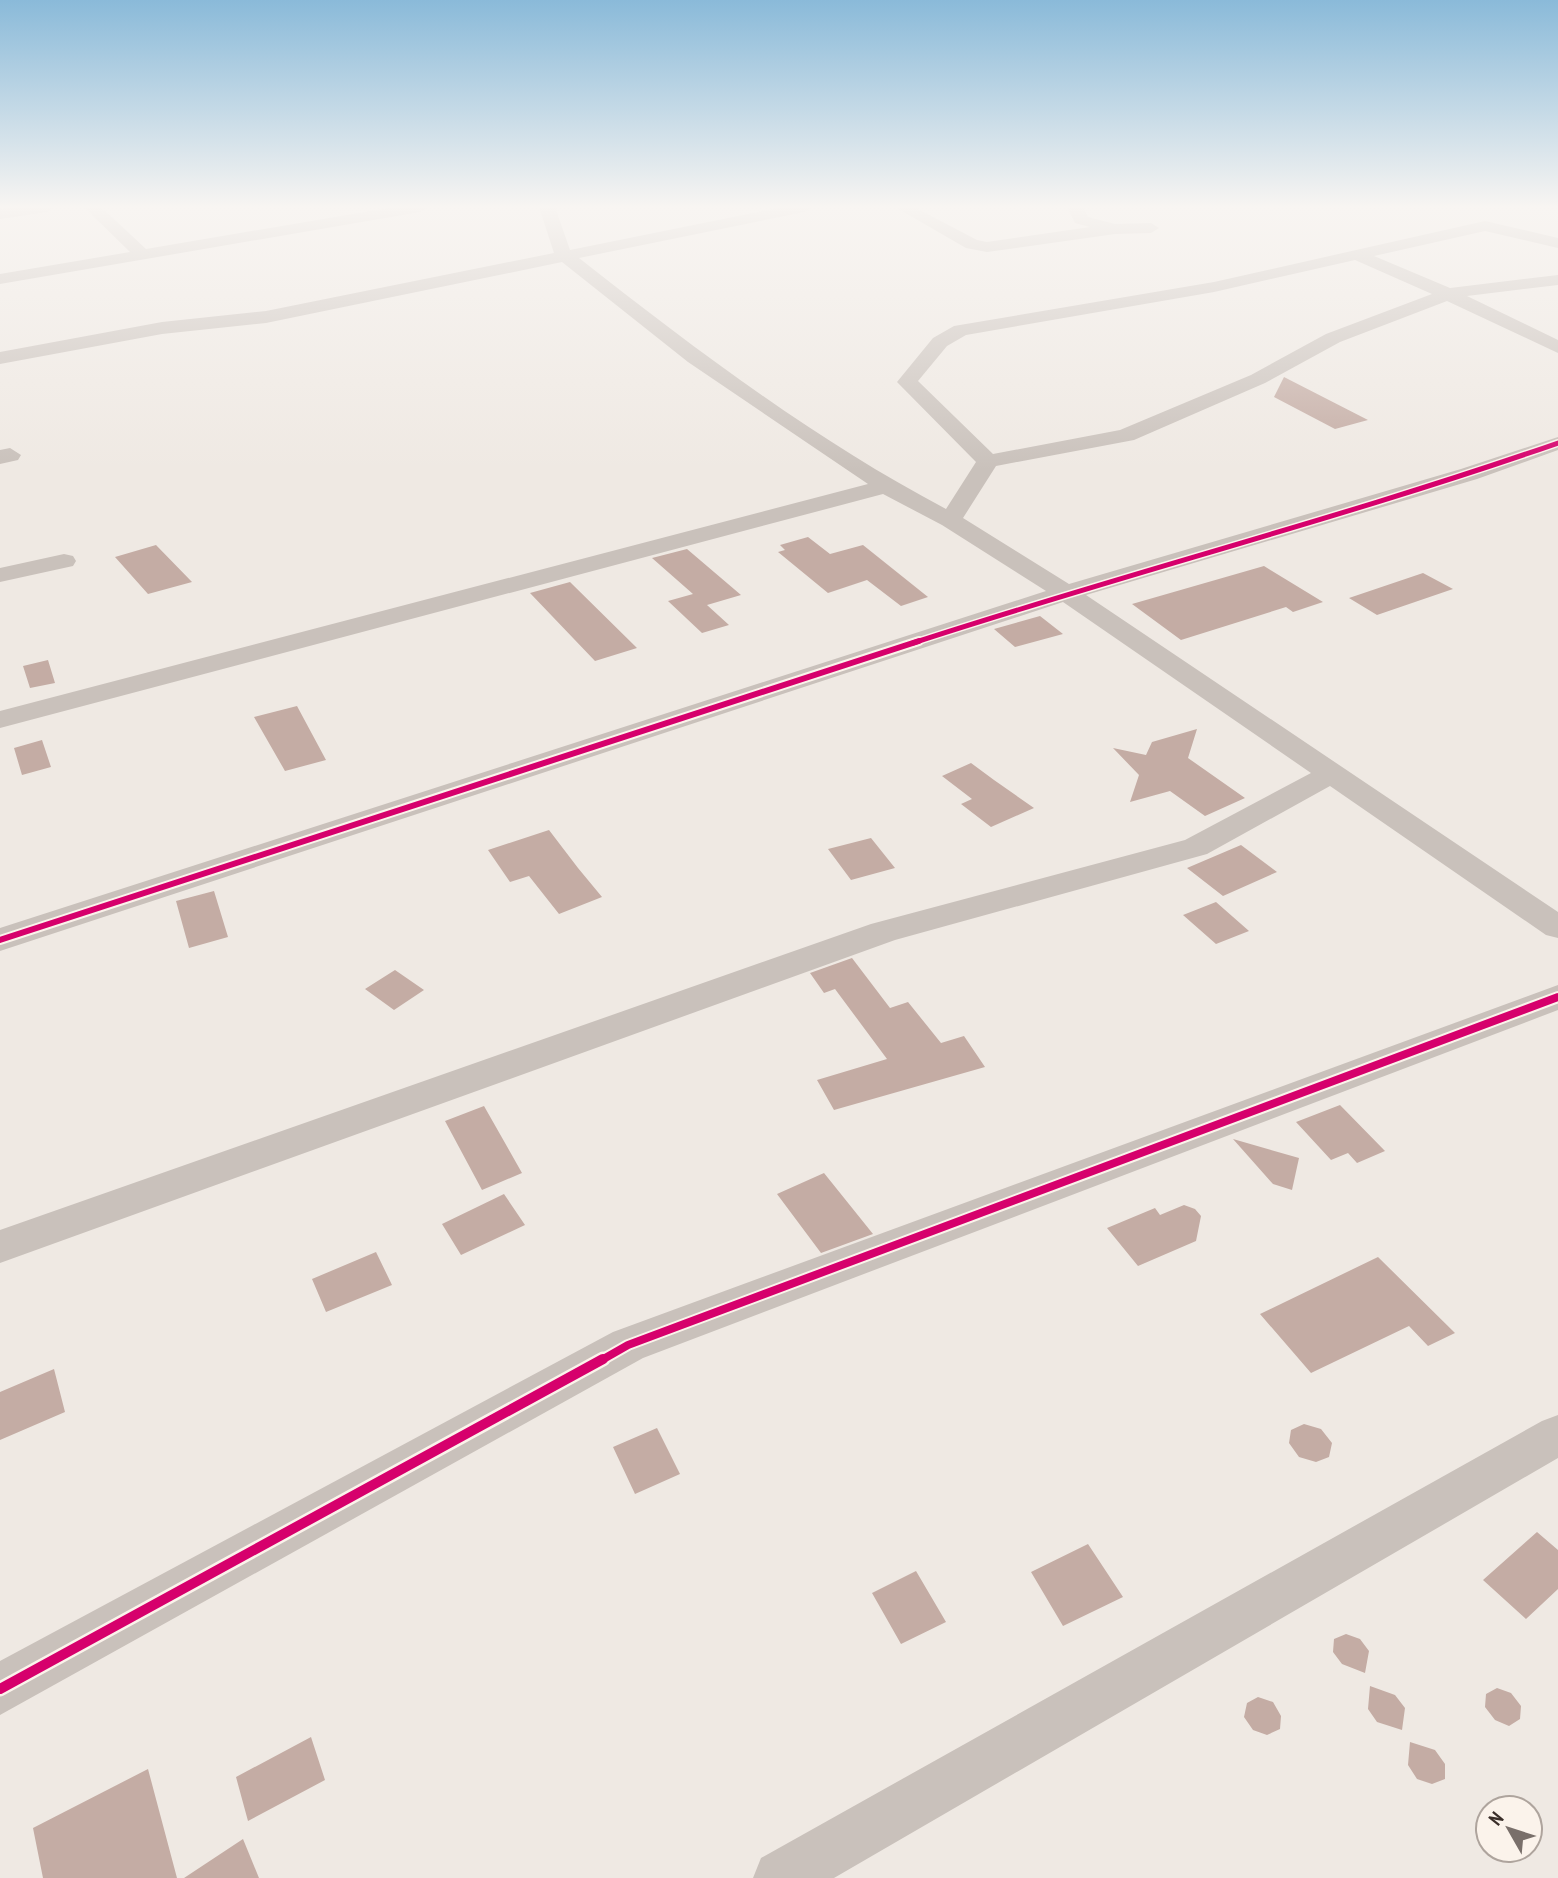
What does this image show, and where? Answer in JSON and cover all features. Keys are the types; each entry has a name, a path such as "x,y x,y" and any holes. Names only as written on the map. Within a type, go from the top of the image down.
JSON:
{"street":[{"path":"0,358 162,328 266,317 371,295"},
{"path":"615,295 695,358 886,486 950,520 1066,593 1558,927"},
{"path":"988,461 907,382 940,342 961,331 1170,295"},
{"path":"950,520 988,461 1126,436 1258,379 1333,338 1446,295"},
{"path":"1449,295 1558,347"},
{"path":"0,940 1066,593 1469,474 1558,443"},
{"path":"0,720 70,698 886,486"},
{"path":"0,575 64,561"},
{"path":"0,1247 883,932 1196,847 1332,773"},
{"path":"0,1689 628,1345 1558,997"},
{"path":"781,1878 1558,1434"}],"building":[{"path":"1284,377 1368,420 1335,429 1274,397"},
{"path":"808,537 830,554 863,545 928,597 901,606 867,580 828,593 778,552 785,550 780,545"},
{"path":"156,545 192,582 148,594 115,557"},
{"path":"687,549 741,595 707,605 729,625 702,633 668,601 693,594 652,558"},
{"path":"1264,566 1323,602 1293,612 1286,607 1181,640 1132,604"},
{"path":"1423,573 1453,589 1377,615 1349,598"},
{"path":"570,582 637,648 595,661 530,593"},
{"path":"1040,616 1063,634 1015,647 994,629"},
{"path":"48,660 55,683 30,688 23,666"},
{"path":"297,706 326,760 285,771 254,717"},
{"path":"1197,729 1188,758 1245,798 1205,816 1170,791 1130,802 1139,775 1113,748 1146,755 1152,742"},
{"path":"42,740 51,767 22,775 14,748"},
{"path":"971,763 1034,808 991,827 961,804 972,799 942,776"},
{"path":"549,830 602,897 559,914 529,876 510,882 488,850"},
{"path":"871,838 895,868 851,880 828,849"},
{"path":"1241,845 1277,872 1223,896 1187,868"},
{"path":"214,891 228,937 189,948 176,901"},
{"path":"1216,902 1249,931 1216,944 1183,915"},
{"path":"852,958 890,1008 908,1002 941,1043 964,1036 985,1067 834,1110 817,1080 887,1059 835,989 824,993 810,973"},
{"path":"395,970 424,990 394,1010 365,989"},
{"path":"1340,1105 1385,1151 1357,1163 1348,1153 1331,1160 1296,1122"},
{"path":"484,1106 522,1173 482,1190 445,1121"},
{"path":"1233,1139 1299,1158 1292,1190 1273,1184"},
{"path":"824,1173 873,1234 821,1253 777,1194"},
{"path":"504,1194 525,1225 461,1255 442,1224"},
{"path":"1184,1205 1195,1209 1201,1216 1196,1241 1138,1266 1107,1228 1155,1208 1160,1215"},
{"path":"376,1252 392,1285 326,1312 312,1279"},
{"path":"1378,1257 1455,1333 1428,1346 1409,1326 1311,1373 1260,1314"},
{"path":"54,1369 65,1412 0,1440 0,1392"},
{"path":"1304,1424 1321,1429 1332,1443 1329,1457 1316,1462 1299,1457 1289,1443 1291,1430"},
{"path":"657,1428 680,1474 635,1494 613,1447"},
{"path":"1537,1532 1558,1550 1558,1589 1526,1619 1483,1580"},
{"path":"1088,1544 1123,1597 1063,1626 1031,1572"},
{"path":"916,1571 946,1622 901,1644 872,1593"},
{"path":"1346,1634 1360,1639 1369,1651 1365,1673 1342,1664 1333,1652 1334,1639"},
{"path":"1370,1686 1395,1695 1405,1708 1402,1730 1377,1722 1368,1709"},
{"path":"1497,1688 1511,1693 1521,1706 1520,1719 1509,1726 1495,1720 1485,1707 1486,1694"},
{"path":"1258,1697 1273,1702 1281,1716 1280,1729 1267,1735 1253,1730 1244,1717 1247,1703"},
{"path":"311,1737 325,1780 248,1821 236,1777"},
{"path":"1410,1742 1435,1750 1445,1764 1445,1779 1432,1784 1417,1779 1408,1765"},
{"path":"148,1769 177,1878 43,1878 33,1828"},
{"path":"243,1839 259,1878 184,1878"}],"cycle path":[{"path":"0,940 1066,593 1469,474 1558,443"},
{"path":"0,1689 628,1345 1558,997"}]}
